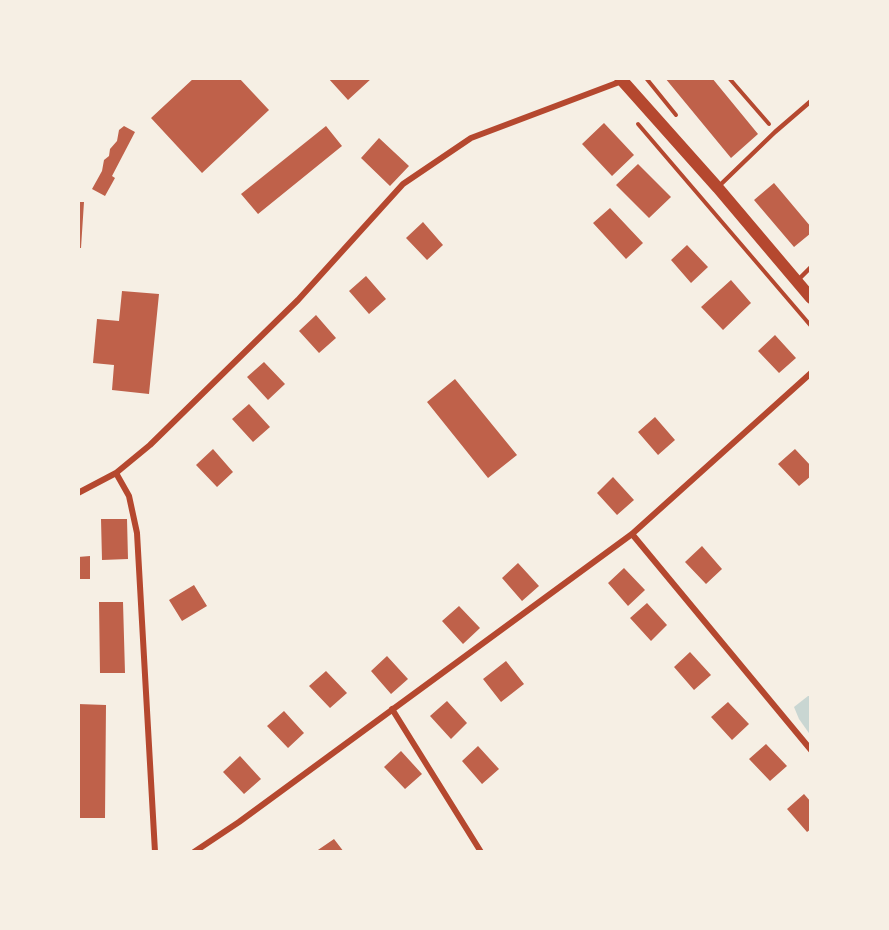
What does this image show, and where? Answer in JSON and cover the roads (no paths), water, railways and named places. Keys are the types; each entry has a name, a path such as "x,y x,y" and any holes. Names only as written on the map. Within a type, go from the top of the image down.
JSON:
{"main road":[{"path":"621,80 718,188 811,297"}],"street":[{"path":"78,493 116,473 150,445 298,300 404,184 471,138 621,80"},
{"path":"194,852 239,822 632,534 811,373"},
{"path":"116,473 129,496 137,533 155,852"},
{"path":"632,534 811,750"},
{"path":"392,709 481,852"}],"lane":[{"path":"718,188 775,132 811,101"},
{"path":"797,281 811,267"}]}
